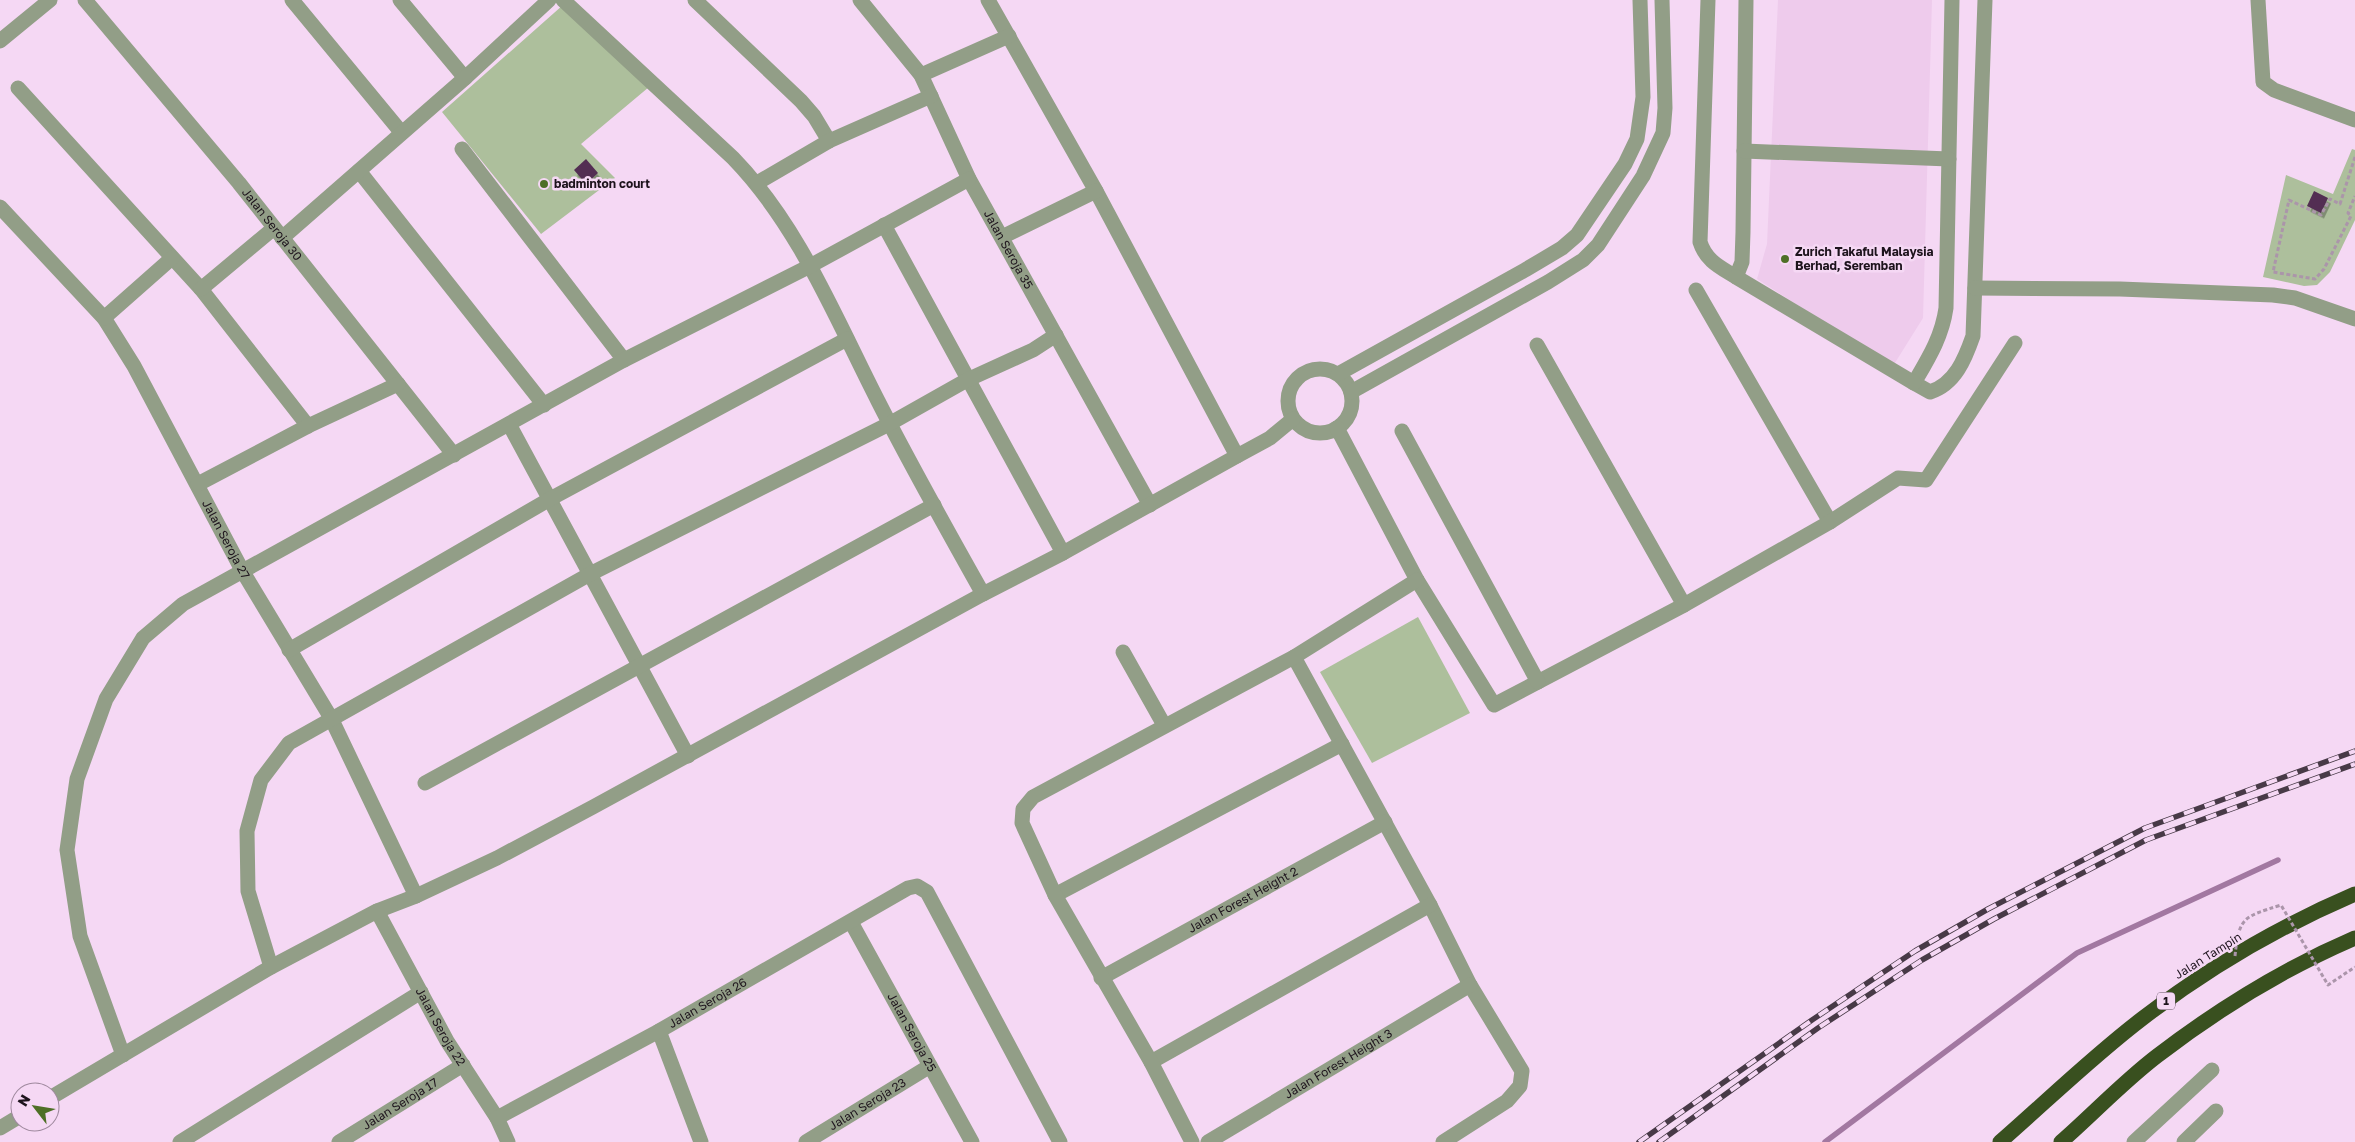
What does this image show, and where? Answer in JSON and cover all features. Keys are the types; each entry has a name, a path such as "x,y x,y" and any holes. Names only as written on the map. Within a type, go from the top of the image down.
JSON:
{"highway":[{"name":"Jalan Tampin","path":"2000,1142 2142,1019 2187,986 2235,956 2324,907 2355,894"},
{"path":"2061,1142 2156,1057 2204,1022 2254,991 2331,948 2355,938"}],"street":[{"path":"0,41 50,0"},
{"name":"Jalan Seroja 30","path":"85,0 278,233 454,455"},
{"path":"292,0 401,132"},
{"path":"400,0 465,78"},
{"path":"201,289 359,171 401,132 465,78 549,0"},
{"path":"563,0 757,183 776,208 810,266 889,424 983,594"},
{"path":"695,0 801,101 814,116 829,141"},
{"name":"Jalan Seroja 35","path":"860,0 921,75 970,179 1150,505"},
{"path":"988,0 1096,191 1237,456"},
{"path":"1338,374 1540,261 1562,248 1577,235 1625,164 1637,139 1643,96 1640,0"},
{"path":"1351,392 1548,282 1583,260 1598,244 1643,176 1663,133 1665,108 1662,0"},
{"path":"1708,0 1700,242 1703,253 1710,261 1736,277 1930,392 1941,389 1954,376 1967,353 1972,336 1985,0"},
{"path":"1736,277 1742,262 1746,0"},
{"path":"1914,383 1936,344 1943,327 1946,308 1952,0"},
{"path":"2258,0 2263,82 2274,90 2355,120"},
{"path":"921,75 1009,36"},
{"path":"18,88 201,289 308,426"},
{"path":"757,183 829,141 931,96"},
{"path":"462,149 624,360"},
{"path":"1744,151 1949,159"},
{"path":"359,171 544,404"},
{"path":"123,1055 80,936 67,850 78,779 106,699 143,638 183,604 624,360 810,266 970,179"},
{"path":"1002,237 1096,191"},
{"name":"Jalan Seroja 27","path":"0,206 104,318 134,366 243,572 330,718 416,896"},
{"path":"884,225 1063,553"},
{"path":"104,318 172,258"},
{"path":"1975,288 2120,289 2273,295 2295,298 2354,315"},
{"path":"1696,290 1830,522"},
{"path":"271,967 248,891 247,830 261,780 289,743 330,718 590,574 889,424 967,380 1033,350 1056,336"},
{"path":"290,650 550,499 847,340"},
{"path":"1337,428 1417,580 1494,705 1684,604 1830,522 1898,478 1926,480 2014,343"},
{"path":"1537,345 1684,604"},
{"path":"1320,368 1338,374 1346,382 1351,392 1350,412 1345,421 1337,428 1328,432 1308,431 1293,420 1287,400 1294,382 1301,374 1320,368"},
{"path":"198,484 308,426 398,384"},
{"path":"60,1092 271,967 377,911 416,896 497,858 688,756 983,594 1150,505 1270,438 1293,420"},
{"path":"509,424 688,756"},
{"path":"1402,431 1538,682"},
{"path":"426,783 934,505"},
{"path":"1192,1142 1152,1062 1101,978 1056,895 1022,823 1023,809 1034,797 1164,725 1294,657 1417,580"},
{"path":"1123,652 1164,725"},
{"path":"1294,657 1430,905 1470,984 1522,1071 1520,1086 1507,1101 1443,1142"},
{"path":"1056,895 1342,744"},
{"name":"Jalan Forest Height 2","path":"1101,978 1384,822"},
{"name":"Jalan Seroja 26","path":"497,1118 659,1031 908,888 917,886 927,892 1060,1142"},
{"path":"1152,1062 1430,905"},
{"name":"Jalan Seroja 22","path":"377,911 447,1041 497,1118 508,1142"},
{"name":"Jalan Seroja 25","path":"851,922 972,1142"},
{"name":"Jalan Forest Height 3","path":"1208,1142 1470,984"},
{"path":"180,1142 421,992"},
{"path":"659,1031 701,1142"},
{"name":"Jalan Seroja 17","path":"339,1142 463,1065"},
{"name":"Jalan Seroja 23","path":"806,1142 930,1066"},
{"path":"2134,1142 2212,1070"},
{"path":"2184,1142 2216,1111"}],"path":[{"path":"2355,156 2340,204 2330,199 2321,215 2289,200 2273,272 2315,279 2324,269 2350,216 2348,213 2349,209 2355,196"},
{"path":"2235,956 2238,932 2249,915 2281,905 2328,984 2355,967"}],"shaded area":[{"path":"1778,0 1932,0 1923,318 1893,366 1757,279 1767,244"}],"green space":[{"path":"563,5 649,87 581,144 615,178 541,234 442,112"},
{"path":"2352,149 2355,150 2355,220 2330,272 2317,285 2304,286 2263,277 2286,175 2333,194"},
{"path":"1418,617 1470,713 1372,763 1320,672"}],"building":[{"path":"586,159 598,173 586,184 574,170"},
{"path":"2314,191 2328,198 2321,213 2307,206"}],"waterway":[{"path":"1825,1142 2077,953 2278,860"}],"railway":[{"path":"1639,1142 1812,1020 1915,951 1988,909 2145,828 2355,751"},
{"path":"1659,1142 1818,1028 1922,960 1994,919 2146,840 2355,764"}],"place":[{"name":"badminton court","path":"544,184"},
{"name":"Zurich Takaful Malaysia Berhad, Seremban","path":"1785,259"}]}
